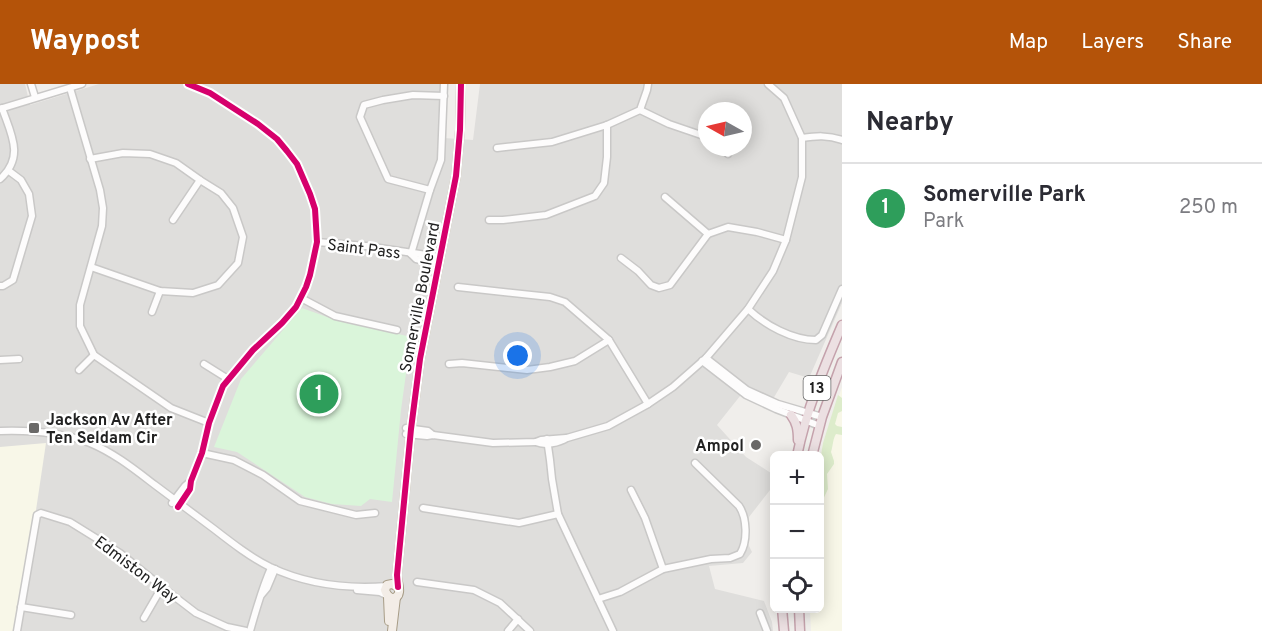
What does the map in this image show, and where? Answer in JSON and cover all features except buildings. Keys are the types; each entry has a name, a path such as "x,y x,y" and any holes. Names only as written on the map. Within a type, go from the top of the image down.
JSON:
{"highway":[{"name":"13","path":"798,451 807,417 842,325"},
{"name":"13","path":"813,451 842,362"},
{"path":"791,415 798,429 797,451"},
{"path":"782,613 784,631"},
{"path":"799,613 800,631"}],"main road":[{"name":"Somerville Boulevard","path":"390,631 389,592 395,561 408,431 422,326 438,260 451,176 459,84"},
{"name":"Somerville Boulevard","path":"389,592 399,593 397,575 408,431"}],"street":[{"path":"31,84 35,97"},
{"path":"0,179 9,171 15,152 1,108 82,84"},
{"path":"176,503 185,486 191,481 223,386 253,350 296,307 310,275 317,242 315,209 297,164 287,151 267,131 234,108 210,93 188,84"},
{"path":"411,254 441,160 444,84"},
{"path":"497,148 552,142 607,125 640,110 648,84"},
{"path":"408,431 428,431 433,435 493,443 561,442 567,438 608,426 648,404 673,387 704,359 747,309 773,271 786,240 802,177 802,138 784,98 768,84"},
{"path":"70,88 100,190 103,208 102,226 80,305 80,326 94,355 171,408 209,423"},
{"path":"430,190 388,179 360,117 364,105 383,100 413,95 444,96"},
{"path":"640,110 669,124 698,133"},
{"path":"489,220 546,215 595,196 604,183 607,125"},
{"path":"802,138 831,136 842,140"},
{"path":"90,159 123,153 150,154 176,163 221,193 233,208 243,237 238,263 218,285 193,293 160,291 91,267"},
{"path":"0,286 13,280 32,216 29,194 21,180 9,171"},
{"path":"173,220 200,180"},
{"path":"666,197 708,234"},
{"path":"621,258 651,285 659,288 670,285 708,234 728,227 786,240"},
{"name":"Saint Pass","path":"317,242 366,246 411,254 416,259 438,260"},
{"path":"458,288 550,297 565,302 609,340 648,404"},
{"path":"747,309 772,328 808,340 816,340 822,334 842,288"},
{"path":"152,312 160,291"},
{"path":"301,298 335,316 397,330"},
{"path":"449,364 462,363 527,370 550,367 575,361 609,340"},
{"path":"79,370 94,355"},
{"path":"0,360 19,358"},
{"path":"704,359 746,394 791,415 807,417"},
{"path":"704,359 747,390 821,422"},
{"path":"204,364 228,380"},
{"path":"0,433 58,438 84,445 105,455 176,503 240,554 273,570 309,584 389,592"},
{"path":"549,441 558,514 613,631"},
{"path":"202,453 234,460 263,475 300,501 357,515 375,513"},
{"path":"598,599 620,592 663,569 711,559 735,557 740,554 744,545 743,512 695,463"},
{"path":"632,490 663,569"},
{"path":"423,508 519,523 558,514"},
{"name":"Edmiston Way","path":"17,631 37,515 41,513 70,522 120,553 196,613 227,627 248,631"},
{"path":"248,631 273,570"},
{"path":"417,582 474,590 500,603 530,631"},
{"path":"144,618 162,587"},
{"path":"21,607 71,615"},
{"path":"760,613 766,631"},
{"path":"507,631 518,618"}],"shaded area":[{"path":"0,84 25,84 30,105 99,84 442,84 444,138 473,140 480,84 842,84 842,303 809,378 789,372 773,399 748,386 717,425 746,457 770,472 770,490 749,517 748,544 752,552 743,563 709,566 715,589 764,601 773,631 0,631"},
{"path":"842,387 842,631 811,631 810,613 824,613 823,444"},
{"path":"46,443 18,631 0,631 0,447"}],"green space":[{"path":"302,308 327,317 411,337 392,502 370,499 361,506 332,504 305,497 237,452 214,447 241,379"},
{"path":"838,395 842,398 842,411 838,413 835,424 842,427 842,435 836,434 834,438 831,452 834,464 827,474 828,489 824,498 824,451 822,451"}],"cycle path":[{"path":"178,507 190,489 209,423 223,386 253,350 296,307 310,275 317,242 315,209 297,164 287,151 277,139 258,124 210,93 188,84"},
{"path":"398,587 397,575 411,429 420,359 456,176 461,84"}],"place":[{"name":"Somerville Park","path":"319,394"},
{"name":"Jackson Av After Ten Seldam Cir","path":"34,428"},
{"name":"Ampol","path":"756,445"}]}
